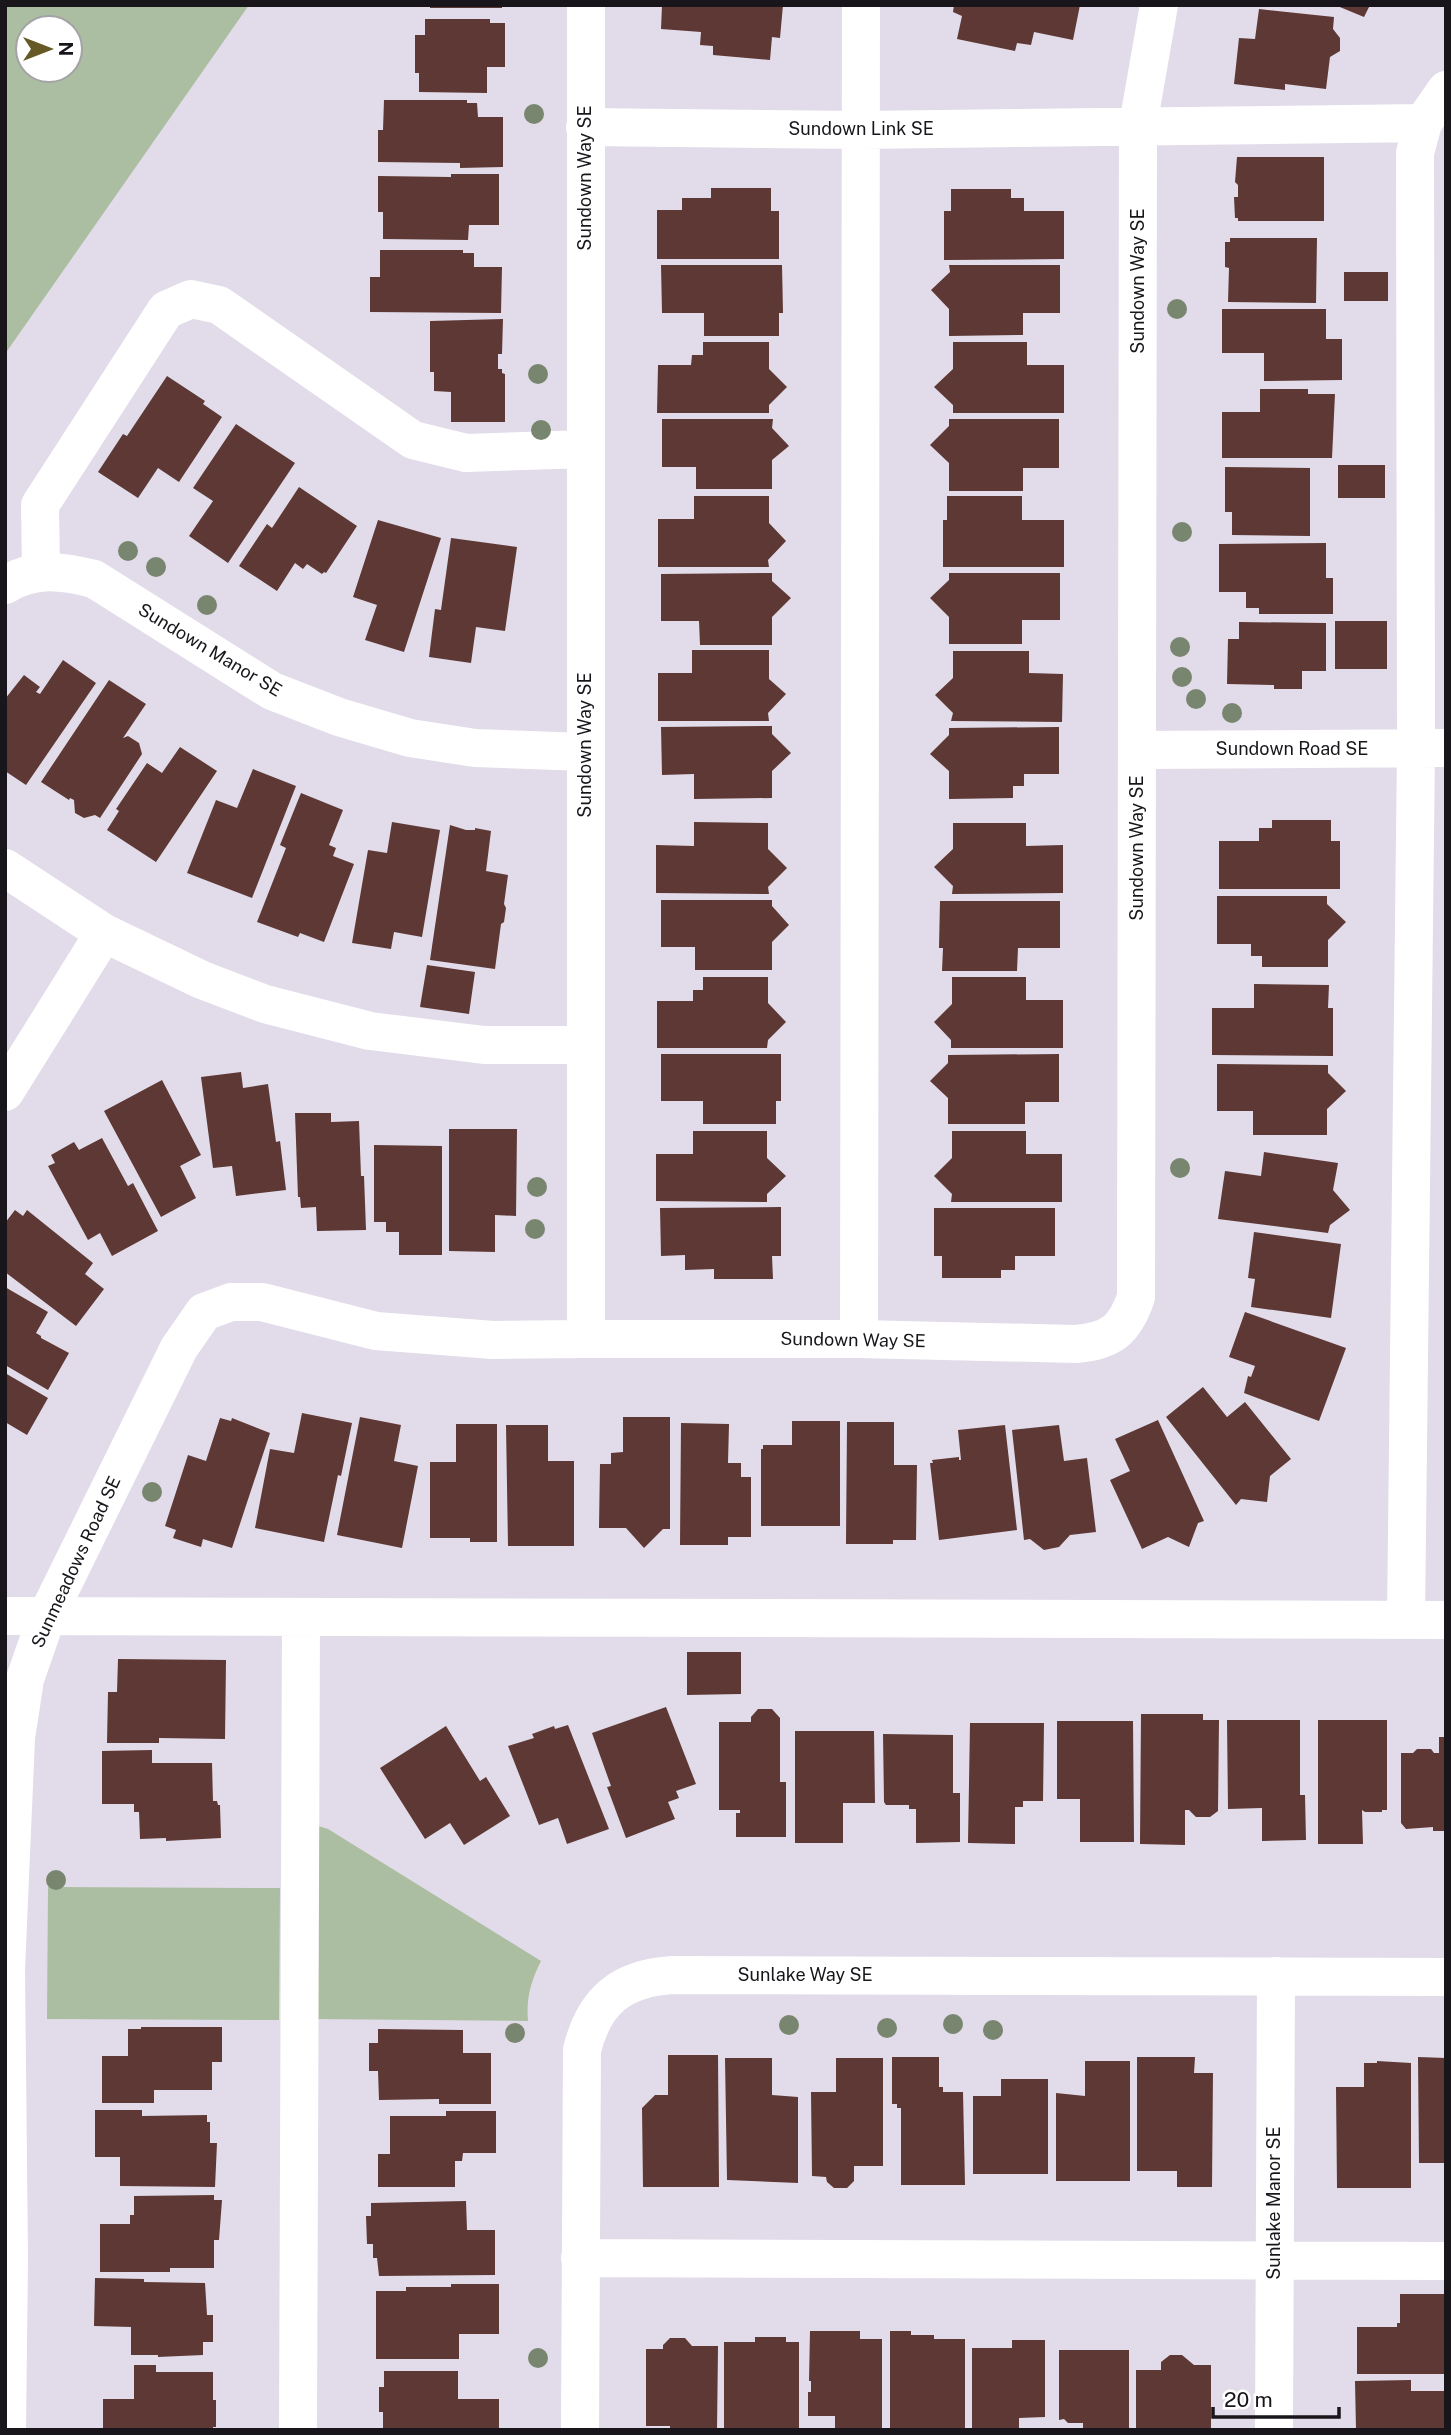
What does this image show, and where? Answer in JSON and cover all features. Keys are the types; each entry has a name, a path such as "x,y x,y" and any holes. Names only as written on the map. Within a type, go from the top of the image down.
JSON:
{"street":[{"name":"Sundown Way SE","path":"586,5 586,1339 1095,1342 1113,1335 1131,1312 1136,1297 1138,125 1159,5"},
{"path":"859,1339 861,5"},
{"path":"1406,1620 1431,748 1430,459 1415,153 1423,123 1446,90"},
{"name":"Sundown Link SE","path":"585,127 860,130 1423,123"},
{"path":"41,572 40,505 166,310 191,299 219,305 413,440 466,453 585,449"},
{"name":"Sundown Manor SE","path":"5,585 17,577 41,572 66,572 94,579 272,691 339,717 410,738 475,748 586,752"},
{"name":"Sundown Road SE","path":"1138,750 1431,748"},
{"path":"5,868 104,933 202,980 265,1004 370,1031 484,1045 586,1045"},
{"path":"5,1092 104,933"},
{"name":"Sunmeadows Road SE","path":"7,2430 6,1970 16,1738 25,1679 47,1616 179,1348 204,1312 231,1302 262,1302 376,1331 493,1340 586,1339"},
{"path":"5,1616 1446,1620"},
{"path":"298,2430 301,1617"},
{"name":"Sunlake Way SE","path":"580,2430 582,2050 588,2028 613,1993 655,1976 673,1975 1446,1977"},
{"name":"Sunlake Manor SE","path":"1274,2430 1276,1976"},
{"path":"580,2258 1446,2261"}],"green space":[{"path":"5,5 249,5 5,354"},
{"path":"312,1824 328,1829 541,1961 530,1990 528,2021 310,2019"},
{"path":"48,1887 280,1888 279,2020 47,2019"}],"building":[{"path":"430,5 502,5 502,8 430,8"},
{"path":"662,5 783,5 780,38 772,37 770,60 713,55 713,46 700,45 701,32 661,29"},
{"path":"954,5 1080,5 1073,40 1034,32 1031,45 1017,43 1015,51 957,39 962,16 953,12"},
{"path":"1335,5 1370,5 1364,17"},
{"path":"1259,9 1334,17 1333,29 1340,38 1340,51 1330,57 1326,89 1285,84 1285,90 1234,84 1239,38 1255,39"},
{"path":"425,19 490,19 490,23 505,23 505,67 487,67 487,93 419,92 419,73 415,73 415,35 425,35"},
{"path":"384,100 467,100 467,103 477,103 478,117 503,117 503,167 460,168 460,163 378,162 378,130 383,130"},
{"path":"1237,157 1324,157 1324,221 1238,221 1238,218 1235,218 1234,197 1238,197 1238,185 1235,182"},
{"path":"451,174 499,174 499,225 469,225 468,240 383,239 383,212 378,212 378,176 451,177"},
{"path":"711,188 771,188 771,211 779,211 779,259 657,259 657,210 682,210 682,198 711,198"},
{"path":"951,189 1011,189 1011,198 1024,198 1024,211 1064,211 1064,259 944,260 944,211 951,211"},
{"path":"1230,238 1317,238 1316,303 1228,302 1229,268 1225,267 1225,242 1230,242"},
{"path":"380,250 463,250 463,253 474,253 474,267 502,267 501,313 370,312 370,277 380,277"},
{"path":"661,265 782,265 783,313 779,313 779,336 704,336 704,313 662,313"},
{"path":"949,265 1060,265 1060,313 1023,313 1023,335 949,336 949,309 931,290 950,272"},
{"path":"1344,272 1388,272 1388,301 1344,301"},
{"path":"1222,309 1326,309 1326,339 1342,339 1342,380 1264,381 1264,353 1222,353"},
{"path":"503,319 502,354 498,354 498,369 502,369 505,374 505,422 451,422 451,392 434,391 434,372 430,372 430,321"},
{"path":"703,342 769,342 769,369 787,387 769,405 769,413 657,413 658,365 691,365 692,355 703,355"},
{"path":"953,342 1027,342 1027,365 1064,365 1064,413 953,413 953,405 934,387 953,369"},
{"path":"167,376 205,401 203,404 222,417 179,482 158,468 138,498 98,472 123,434 127,436"},
{"path":"1260,389 1308,389 1308,394 1335,394 1332,458 1222,458 1222,412 1260,412"},
{"path":"662,419 773,419 772,428 789,446 772,460 772,489 696,489 696,467 662,467"},
{"path":"949,419 1059,419 1059,468 1023,468 1023,491 949,491 949,463 930,445 949,426"},
{"path":"236,424 295,463 228,563 189,536 213,501 193,488"},
{"path":"1338,465 1385,465 1385,498 1338,498"},
{"path":"1225,467 1310,468 1310,536 1232,535 1232,512 1225,512"},
{"path":"299,487 357,526 326,573 322,574 307,564 303,569 295,563 277,591 239,566 267,524 272,528"},
{"path":"694,496 769,496 769,523 786,541 768,560 769,567 658,567 658,519 694,519"},
{"path":"947,496 1022,496 1022,520 1064,520 1064,567 943,567 943,520 947,520"},
{"path":"378,520 441,538 404,652 365,640 377,605 353,597"},
{"path":"451,538 517,547 505,631 476,627 471,663 429,657 435,609 441,610"},
{"path":"1326,543 1326,578 1333,578 1333,614 1259,614 1259,608 1246,608 1246,592 1219,592 1219,544"},
{"path":"772,573 772,581 791,598 772,617 772,645 700,645 699,621 661,621 661,574"},
{"path":"949,573 1060,573 1060,620 1022,620 1022,644 949,644 949,617 930,598 949,580"},
{"path":"1335,621 1387,621 1387,669 1335,669"},
{"path":"1239,622 1326,623 1326,671 1302,671 1302,689 1274,689 1274,685 1227,684 1228,639 1239,639"},
{"path":"692,650 769,650 769,679 786,694 768,713 769,721 658,721 658,673 692,673"},
{"path":"953,651 1029,651 1029,673 1063,674 1062,722 951,721 953,713 935,695 953,678"},
{"path":"63,660 96,683 26,785 5,771 5,699 24,675 40,687 36,692 40,694"},
{"path":"109,680 146,704 123,738 128,736 139,743 142,754 100,818 95,815 84,818 75,813 74,800 69,800 41,782"},
{"path":"772,726 772,734 791,753 772,771 772,798 694,799 694,774 662,775 661,727"},
{"path":"1059,727 1059,774 1024,774 1024,786 1013,786 1013,798 949,799 949,771 930,754 949,735 949,728"},
{"path":"180,747 217,771 156,862 107,830 119,811 116,809 147,763 162,773"},
{"path":"253,769 296,786 252,898 187,873 216,800 237,808"},
{"path":"301,793 343,810 329,845 336,848 333,856 354,864 324,942 300,933 298,937 257,922 286,848 280,845"},
{"path":"1272,820 1331,820 1331,841 1340,841 1340,889 1219,889 1219,841 1259,841 1259,828 1272,828"},
{"path":"392,822 440,830 422,937 394,932 391,949 352,943 368,850 387,853"},
{"path":"694,822 768,823 768,849 787,868 768,887 769,894 656,893 656,845 694,846"},
{"path":"953,823 1026,823 1026,846 1063,845 1063,893 952,894 953,886 934,867 953,849"},
{"path":"450,825 466,830 475,828 491,831 486,871 508,875 504,904 506,908 495,969 430,960"},
{"path":"1217,896 1327,896 1327,904 1346,922 1328,940 1328,967 1262,967 1262,956 1251,956 1251,944 1217,944"},
{"path":"661,900 772,900 772,906 789,925 772,942 772,970 695,970 695,947 661,947"},
{"path":"940,901 1060,901 1060,948 1018,948 1017,971 942,971 943,948 939,948"},
{"path":"427,965 475,972 469,1014 420,1007"},
{"path":"703,977 768,977 768,1003 786,1022 768,1040 767,1048 657,1048 657,1001 693,1001 693,990 703,990"},
{"path":"952,977 1026,977 1026,1000 1063,1000 1063,1048 951,1048 951,1040 934,1022 952,1004"},
{"path":"1254,984 1329,985 1328,1008 1333,1008 1333,1056 1212,1055 1212,1008 1254,1008"},
{"path":"661,1054 781,1054 781,1101 776,1101 776,1124 703,1124 703,1101 661,1101"},
{"path":"1059,1054 1059,1102 1025,1102 1025,1124 948,1124 948,1098 930,1081 948,1063 948,1055"},
{"path":"1217,1064 1328,1065 1328,1073 1346,1091 1327,1109 1327,1135 1253,1135 1253,1111 1217,1111"},
{"path":"241,1072 243,1088 268,1084 276,1142 280,1141 286,1190 236,1196 232,1166 213,1168 201,1077"},
{"path":"162,1080 201,1155 180,1166 196,1198 161,1217 104,1111"},
{"path":"295,1113 331,1113 331,1122 359,1121 366,1230 317,1231 316,1207 301,1208 298,1197"},
{"path":"449,1129 517,1129 516,1216 495,1215 495,1252 449,1251"},
{"path":"693,1131 767,1131 767,1158 786,1176 767,1194 767,1202 656,1201 656,1154 693,1154"},
{"path":"952,1131 1026,1131 1026,1154 1062,1154 1062,1202 951,1202 952,1194 934,1176 952,1158"},
{"path":"102,1138 128,1186 133,1183 158,1231 112,1256 100,1233 88,1240 48,1166 55,1163 51,1155 74,1142 79,1150"},
{"path":"374,1145 442,1146 442,1255 399,1255 399,1232 386,1232 386,1222 374,1222"},
{"path":"1264,1152 1338,1163 1333,1190 1350,1210 1330,1225 1328,1233 1218,1219 1225,1171 1261,1176"},
{"path":"781,1207 781,1256 772,1256 773,1279 714,1279 714,1269 685,1270 685,1255 661,1256 660,1208"},
{"path":"934,1208 1055,1208 1055,1256 1015,1256 1015,1270 1001,1270 1001,1278 942,1278 942,1256 934,1256"},
{"path":"15,1210 23,1216 27,1210 93,1263 85,1274 104,1289 76,1326 5,1272 5,1223"},
{"path":"1254,1232 1341,1244 1331,1318 1251,1307 1255,1279 1248,1278"},
{"path":"5,1287 48,1312 36,1333 69,1353 48,1390 5,1365"},
{"path":"1245,1312 1346,1348 1319,1421 1244,1393 1248,1376 1251,1377 1255,1366 1229,1357"},
{"path":"5,1373 48,1398 27,1435 5,1422"},
{"path":"1203,1387 1227,1417 1245,1402 1291,1459 1270,1476 1267,1502 1241,1499 1236,1505 1166,1417"},
{"path":"302,1413 352,1423 324,1542 255,1528 270,1449 294,1453"},
{"path":"360,1417 401,1425 394,1461 418,1466 402,1548 337,1535"},
{"path":"623,1417 670,1417 670,1529 663,1529 644,1548 626,1528 599,1528 600,1464 611,1464 611,1453 623,1452"},
{"path":"220,1418 231,1421 232,1418 270,1433 232,1548 203,1539 201,1547 173,1538 176,1530 165,1526 188,1455 206,1461"},
{"path":"1158,1420 1204,1521 1198,1523 1189,1547 1168,1537 1142,1549 1110,1480 1130,1471 1115,1439"},
{"path":"792,1421 840,1421 840,1526 761,1526 761,1449 763,1445 792,1445"},
{"path":"847,1422 894,1422 894,1465 917,1465 916,1540 893,1540 893,1544 846,1544"},
{"path":"681,1423 729,1424 728,1463 741,1463 741,1477 751,1477 751,1537 728,1537 728,1545 680,1545"},
{"path":"456,1424 497,1424 497,1542 470,1542 470,1538 430,1538 430,1462 456,1462"},
{"path":"506,1425 548,1425 548,1461 574,1461 574,1546 508,1546"},
{"path":"1005,1425 1017,1530 939,1540 930,1463 933,1463 932,1460 959,1457 961,1460 958,1430"},
{"path":"1059,1425 1064,1461 1087,1458 1096,1532 1070,1535 1059,1547 1044,1550 1030,1539 1024,1540 1012,1430"},
{"path":"687,1652 741,1652 741,1694 687,1695"},
{"path":"118,1659 226,1660 225,1739 159,1738 159,1743 107,1743 108,1692 117,1692"},
{"path":"666,1707 696,1784 676,1791 679,1798 668,1802 675,1819 626,1838 607,1787 611,1786 592,1733"},
{"path":"758,1709 772,1709 780,1718 780,1782 786,1782 786,1837 736,1837 736,1813 740,1813 740,1810 719,1810 719,1722 751,1722 751,1717"},
{"path":"1141,1714 1203,1714 1203,1720 1219,1720 1218,1811 1210,1817 1196,1817 1189,1810 1185,1810 1185,1845 1140,1844"},
{"path":"1227,1720 1300,1720 1300,1795 1305,1795 1306,1840 1262,1841 1262,1808 1228,1809"},
{"path":"1318,1720 1387,1720 1387,1810 1362,1810 1363,1844 1318,1844"},
{"path":"1057,1721 1133,1721 1134,1842 1080,1842 1080,1799 1057,1799"},
{"path":"970,1723 1044,1723 1043,1801 1023,1801 1023,1807 1015,1807 1015,1844 968,1843"},
{"path":"568,1725 609,1829 567,1844 558,1818 539,1825 508,1746 534,1738 532,1734 554,1726 555,1729"},
{"path":"446,1726 480,1781 486,1777 510,1816 464,1845 450,1823 425,1839 380,1768"},
{"path":"795,1731 874,1731 875,1803 843,1803 843,1843 795,1843"},
{"path":"883,1734 953,1735 953,1793 960,1793 960,1842 916,1843 916,1809 909,1809 909,1805 886,1805"},
{"path":"1439,1737 1446,1737 1446,1831 1433,1831 1433,1827 1406,1829 1401,1823 1401,1753 1431,1749 1434,1753 1439,1753"},
{"path":"152,1750 152,1763 212,1763 213,1801 220,1805 221,1838 166,1841 166,1838 140,1839 139,1812 134,1812 134,1804 102,1804 102,1751"},
{"path":"222,2027 222,2062 212,2062 212,2090 154,2090 154,2103 102,2103 102,2056 128,2056 128,2029"},
{"path":"378,2029 463,2030 463,2053 491,2053 491,2104 439,2104 439,2099 379,2100 378,2071 369,2071 369,2043 378,2043"},
{"path":"668,2055 718,2055 719,2187 643,2187 642,2108 655,2095 668,2095"},
{"path":"892,2057 939,2057 939,2087 943,2087 943,2092 963,2092 965,2185 901,2185 901,2108 892,2104"},
{"path":"1137,2057 1195,2057 1194,2073 1213,2073 1212,2187 1177,2187 1177,2171 1137,2171"},
{"path":"1418,2057 1446,2058 1446,2163 1419,2163"},
{"path":"725,2058 772,2058 772,2095 798,2097 798,2183 727,2180"},
{"path":"836,2058 883,2058 883,2166 854,2166 854,2181 847,2188 834,2188 827,2182 826,2177 812,2176 811,2092 836,2092"},
{"path":"1085,2061 1130,2061 1130,2181 1056,2181 1056,2093 1085,2096"},
{"path":"1364,2063 1411,2063 1411,2188 1337,2188 1336,2087 1364,2087"},
{"path":"1001,2079 1048,2079 1048,2174 973,2174 973,2096 1001,2096"},
{"path":"95,2110 142,2110 142,2116 207,2115 207,2122 210,2122 210,2143 217,2143 215,2187 120,2186 120,2157 95,2157"},
{"path":"446,2111 496,2111 496,2153 463,2153 462,2161 455,2161 455,2187 378,2187 378,2154 390,2154 390,2116 446,2116"},
{"path":"214,2195 214,2200 222,2200 219,2240 214,2240 214,2268 170,2268 170,2272 100,2272 100,2224 130,2224 130,2215 134,2215 134,2196"},
{"path":"466,2201 467,2230 495,2230 495,2275 379,2276 377,2258 373,2258 373,2244 367,2244 366,2216 371,2216 371,2203"},
{"path":"95,2278 205,2283 207,2315 213,2315 213,2342 203,2342 203,2355 131,2355 131,2327 94,2326"},
{"path":"451,2284 499,2284 499,2334 459,2334 459,2359 376,2359 376,2291 406,2291 406,2287 451,2287"},
{"path":"1400,2294 1446,2294 1446,2374 1357,2374 1357,2327 1397,2327 1397,2323 1400,2323"},
{"path":"810,2331 860,2331 860,2339 882,2339 882,2430 835,2430 835,2416 808,2416 808,2392 811,2392"},
{"path":"890,2331 934,2335 934,2339 965,2339 965,2430 890,2430"},
{"path":"755,2337 786,2337 786,2342 799,2342 799,2430 724,2430 724,2342 755,2342"},
{"path":"670,2338 685,2338 692,2346 718,2346 717,2430 670,2430 670,2426 646,2426 646,2349 663,2349 663,2345"},
{"path":"1012,2340 1045,2340 1045,2417 1019,2418 1019,2430 972,2430 972,2348 1012,2348"},
{"path":"1059,2350 1129,2350 1129,2430 1083,2430 1083,2423 1059,2420"},
{"path":"1170,2355 1182,2355 1194,2365 1211,2365 1211,2430 1136,2430 1136,2370 1161,2370 1161,2362"},
{"path":"134,2365 156,2365 156,2372 213,2372 216,2427 213,2427 213,2430 103,2430 103,2399 134,2399"},
{"path":"384,2371 458,2371 458,2399 499,2399 499,2430 383,2430 383,2412 379,2412 379,2387 384,2387"},
{"path":"1411,2380 1411,2391 1446,2391 1446,2430 1356,2430 1355,2381"}]}
